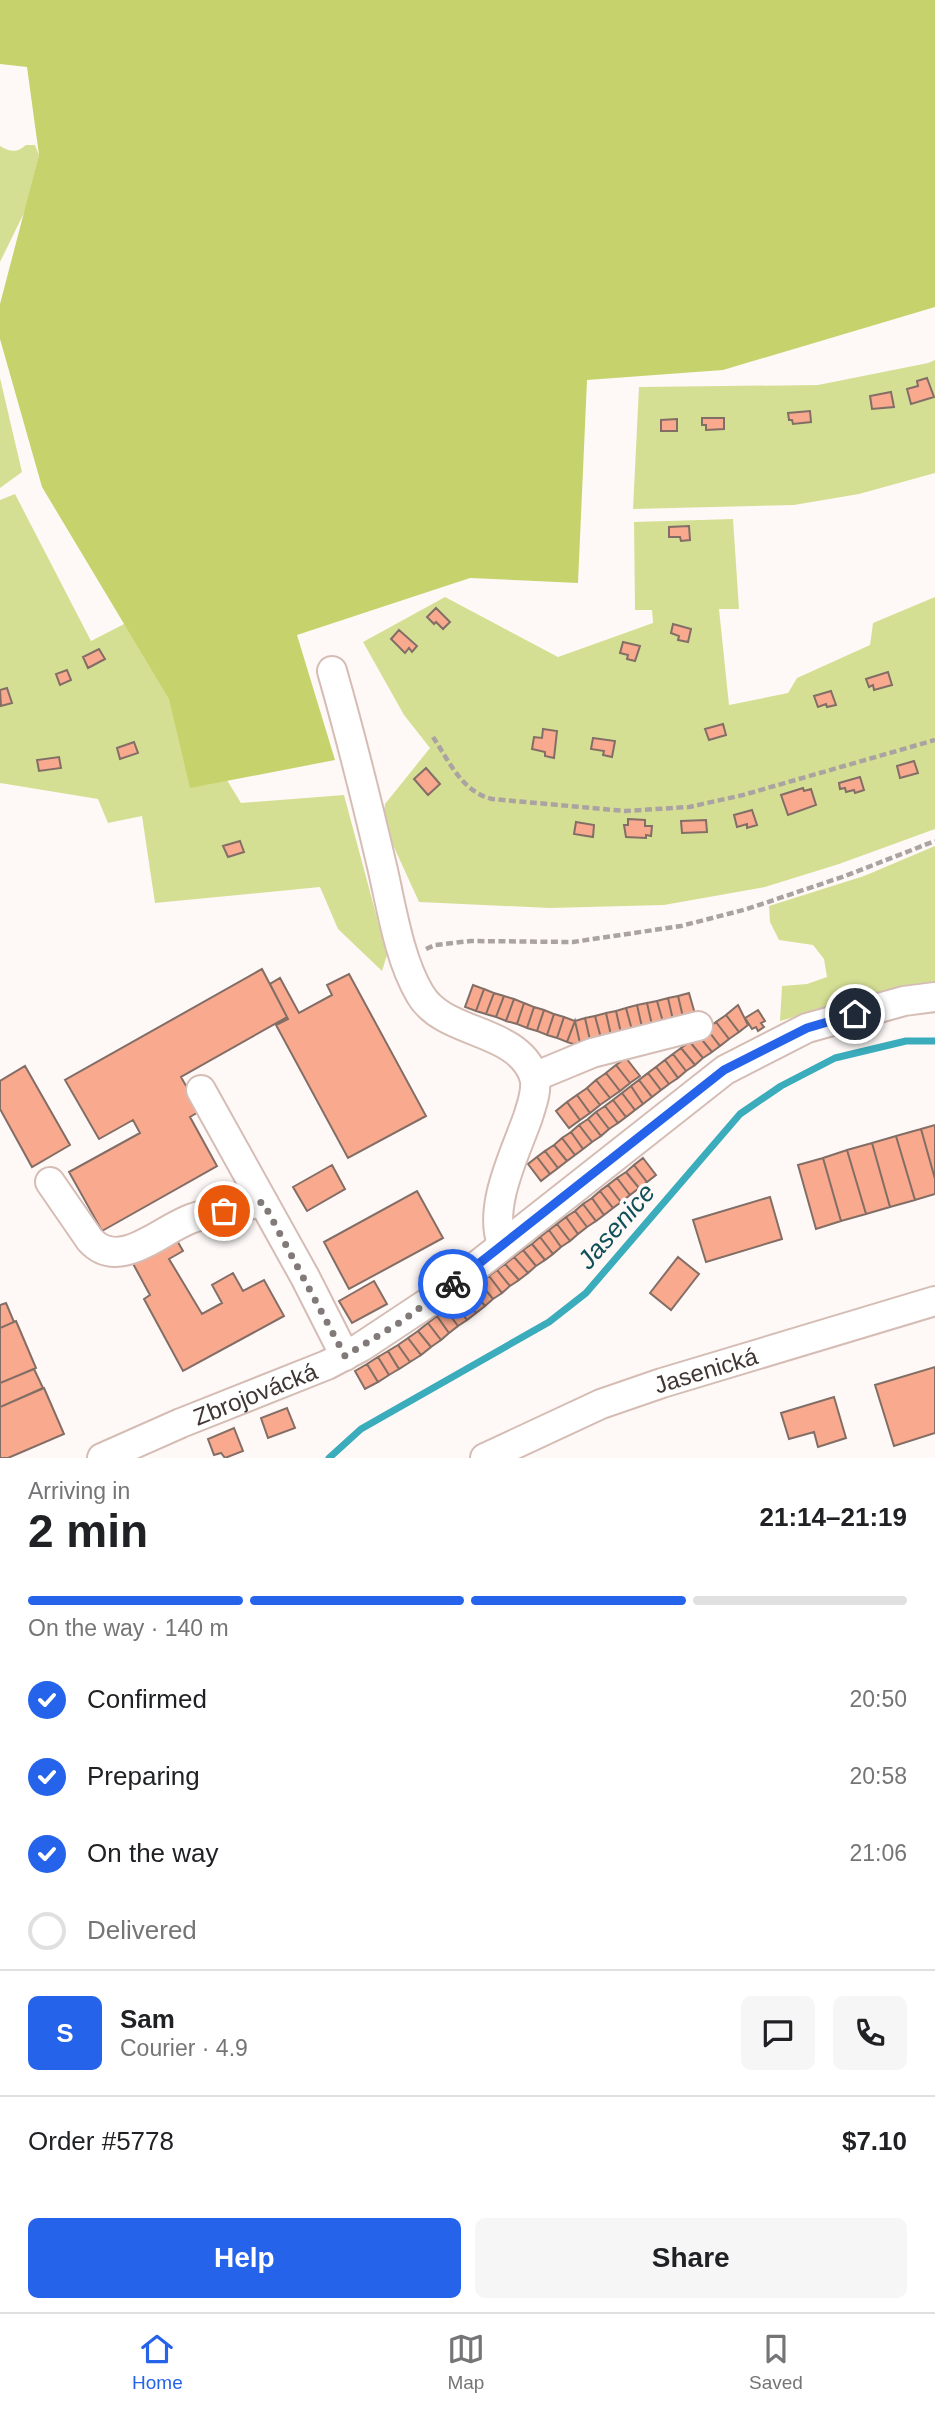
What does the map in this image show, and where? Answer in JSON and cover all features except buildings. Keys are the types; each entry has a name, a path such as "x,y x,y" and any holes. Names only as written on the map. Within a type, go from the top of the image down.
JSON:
{"street":[{"path":"332,671 358,764 407,966 420,996 430,1008 509,1046 523,1058 534,1077 534,1098 499,1205 498,1226 502,1244"},
{"name":"Zbrojovácká","path":"102,1458 181,1423 327,1366 419,1310 724,1070 807,1028 904,1001 935,997"},
{"path":"534,1077 592,1053 698,1026"},
{"path":"201,1090 345,1356"},
{"path":"50,1182 90,1240 97,1248 110,1252 127,1251 193,1218 263,1202"},
{"name":"Jasenická","path":"485,1458 546,1428 649,1387 935,1301"}],"path":[{"path":"432,737 464,782 477,795 492,799 625,811 689,807 743,795 935,740"},
{"path":"407,966 422,951 435,945 471,941 572,942 681,926 796,893 935,841"}],"green space":[{"path":"0,0 935,0 935,307 723,370 587,380 578,583 470,578 297,635 335,760 190,788 169,699 42,487 0,339 0,304 39,155 27,67 0,64"},
{"path":"26,145 35,145 39,155 26,209 0,262 0,146 13,151"},
{"path":"935,360 935,473 859,494 794,505 633,509 639,387 818,385"},
{"path":"0,378 22,472 0,488"},
{"path":"15,494 91,641 130,621 241,803 344,795 387,955 382,971 338,929 320,887 155,903 142,816 108,823 98,799 0,783 0,500"},
{"path":"733,519 739,609 719,609 729,705 788,693 797,678 870,645 873,623 935,597 935,829 839,864 765,887 664,905 549,908 419,902 383,823 385,804 430,748 404,715 363,642 445,597 558,657 653,623 652,610 635,610 634,522"},
{"path":"935,846 935,983 912,986 780,1021 782,986 807,984 827,977 824,959 813,945 779,940 770,922 769,906 864,876"}],"waterway":[{"name":"Jasenice","path":"329,1458 361,1429 549,1322 586,1293 740,1114 781,1086 835,1058 906,1041 935,1041"}],"way so far":[{"path":"224,1211 263,1202 345,1356 419,1310 453,1284"}],"route":[{"path":"453,1284 724,1070 807,1028 855,1014"}]}
